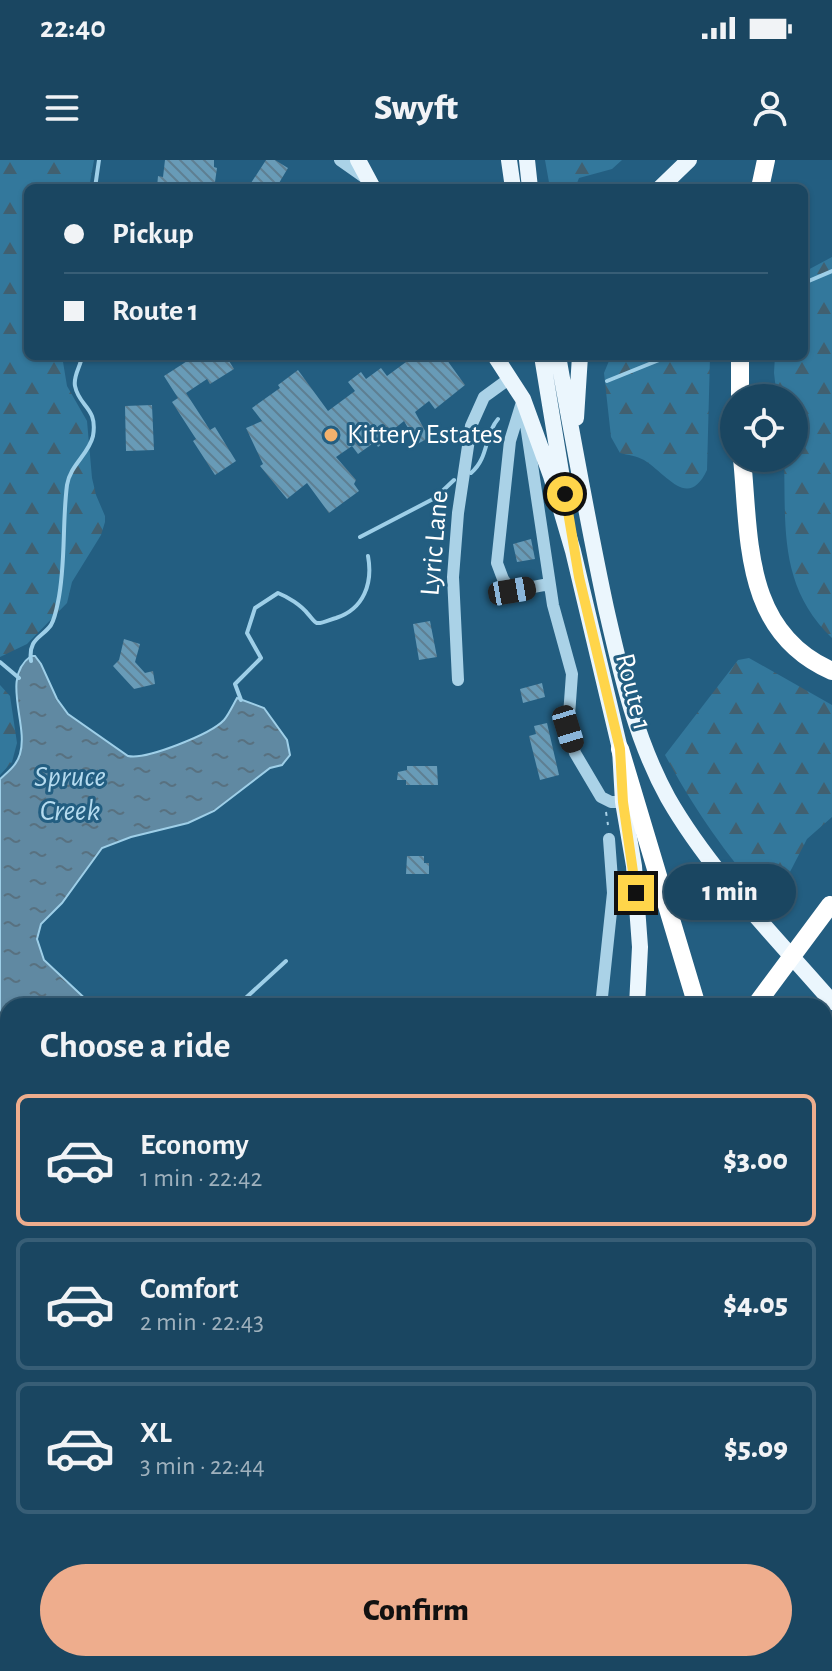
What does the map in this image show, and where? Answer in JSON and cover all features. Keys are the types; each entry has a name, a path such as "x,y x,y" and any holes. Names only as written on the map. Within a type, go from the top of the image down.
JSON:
{"highway":[{"path":"761,184 766,160"},
{"path":"740,360 740,384"},
{"path":"743,472 750,550 762,602 786,640 807,658 832,671"},
{"path":"620,749 695,998"},
{"path":"761,998 831,903"}],"main road":[{"path":"358,160 370,184"},
{"path":"509,160 512,184"},
{"path":"527,160 530,184"},
{"path":"664,184 689,160"},
{"name":"Route 1","path":"498,360 523,399 551,476 573,551 620,749 640,947 637,998"},
{"path":"543,360 573,551"},
{"path":"559,360 579,468"},
{"path":"579,468 576,415 580,360"},
{"name":"Route 1","path":"579,468 598,572 627,698 655,771 677,811 727,881 829,998"}],"street":[{"path":"340,160 370,184"},
{"name":"Lyric Lane","path":"458,680 453,577 458,513 471,426 484,397 510,378"},
{"path":"523,399 510,441 497,563 512,591 549,584"},
{"path":"523,399 549,584 572,674 568,729 575,753 594,787 604,799 623,802"},
{"path":"602,998 613,893 609,839"}],"path":[{"path":"604,799 609,839"}],"green space":[{"path":"0,160 94,160 90,184 24,184 24,360 63,360 67,386 87,421 92,478 105,522 101,535 72,582 67,603 27,644 0,657"},
{"path":"545,160 622,160 612,169 579,178 577,184 549,184"},
{"path":"832,257 832,638 802,598 788,554 786,531 784,472 808,472 808,384 775,384 775,360 808,360 808,270"},
{"path":"609,360 710,360 707,470 700,482 693,487 677,486 644,460 620,453 611,437 604,373"},
{"path":"749,658 832,705 832,817 807,839 777,897 767,901 712,831 665,755 738,660"},
{"path":"0,685 10,696 17,743 12,762 0,775"}],"water":[{"name":"Spruce Creek","path":"35,656 68,714 128,756 163,750 206,732 224,720 237,698 264,708 287,740 290,755 282,765 270,768 214,811 188,823 131,837 102,848 62,903 41,924 37,939 44,960 84,998 0,998 0,779 20,754 22,742 16,689 22,665"}],"building":[{"path":"165,160 214,160 214,167 217,168 215,182 212,184 157,184 158,176 163,177"},
{"path":"266,160 275,160 288,168 278,184 251,183"},
{"path":"189,360 228,360 234,369 210,384 207,379 186,393 210,430 215,427 236,461 215,475 172,402 178,398 164,376"},
{"name":"Kittery Estates","path":"404,360 447,360 465,385 435,409 429,401 415,412 429,438 417,444 404,421 389,433 392,437 378,447 375,442 358,454 352,446 336,457 356,480 354,484 359,491 329,513 307,483 287,499 260,466 263,464 246,428 262,421 252,408 280,388 278,385 298,370 328,411 355,391 348,382 361,372 366,379 381,368 387,376 406,362"},
{"path":"152,405 154,450 126,451 125,406"},
{"path":"531,539 535,559 517,562 513,544"},
{"path":"430,621 437,657 419,660 413,624"},
{"path":"124,639 140,644 135,662 145,673 153,671 155,684 134,689 113,666 119,660"},
{"path":"542,683 545,697 523,703 520,689"},
{"path":"547,723 559,775 540,780 529,736 536,734 534,726"},
{"path":"407,766 437,766 438,785 406,785 406,780 397,780 398,772 407,770"},
{"path":"407,856 424,856 424,863 429,863 429,874 406,874"}],"waterway":[{"path":"96,184 99,160"},
{"path":"808,281 832,271"},
{"path":"31,661 34,643 51,625 58,602 67,485 93,436 91,413 75,386 81,360"},
{"path":"607,381 659,360"},
{"path":"471,473 481,460 490,432 498,419"},
{"path":"360,537 435,498 454,480"},
{"path":"241,700 235,684 261,658 247,633 255,608 278,593 298,604 317,623 346,614 364,594 369,576 368,556"},
{"path":"0,662 19,678"},
{"path":"246,998 286,961"}],"place":[{"name":"Kittery Estates","path":"331,435"}],"route":[{"path":"565,494 573,551 620,749 623,802 636,893"}]}
